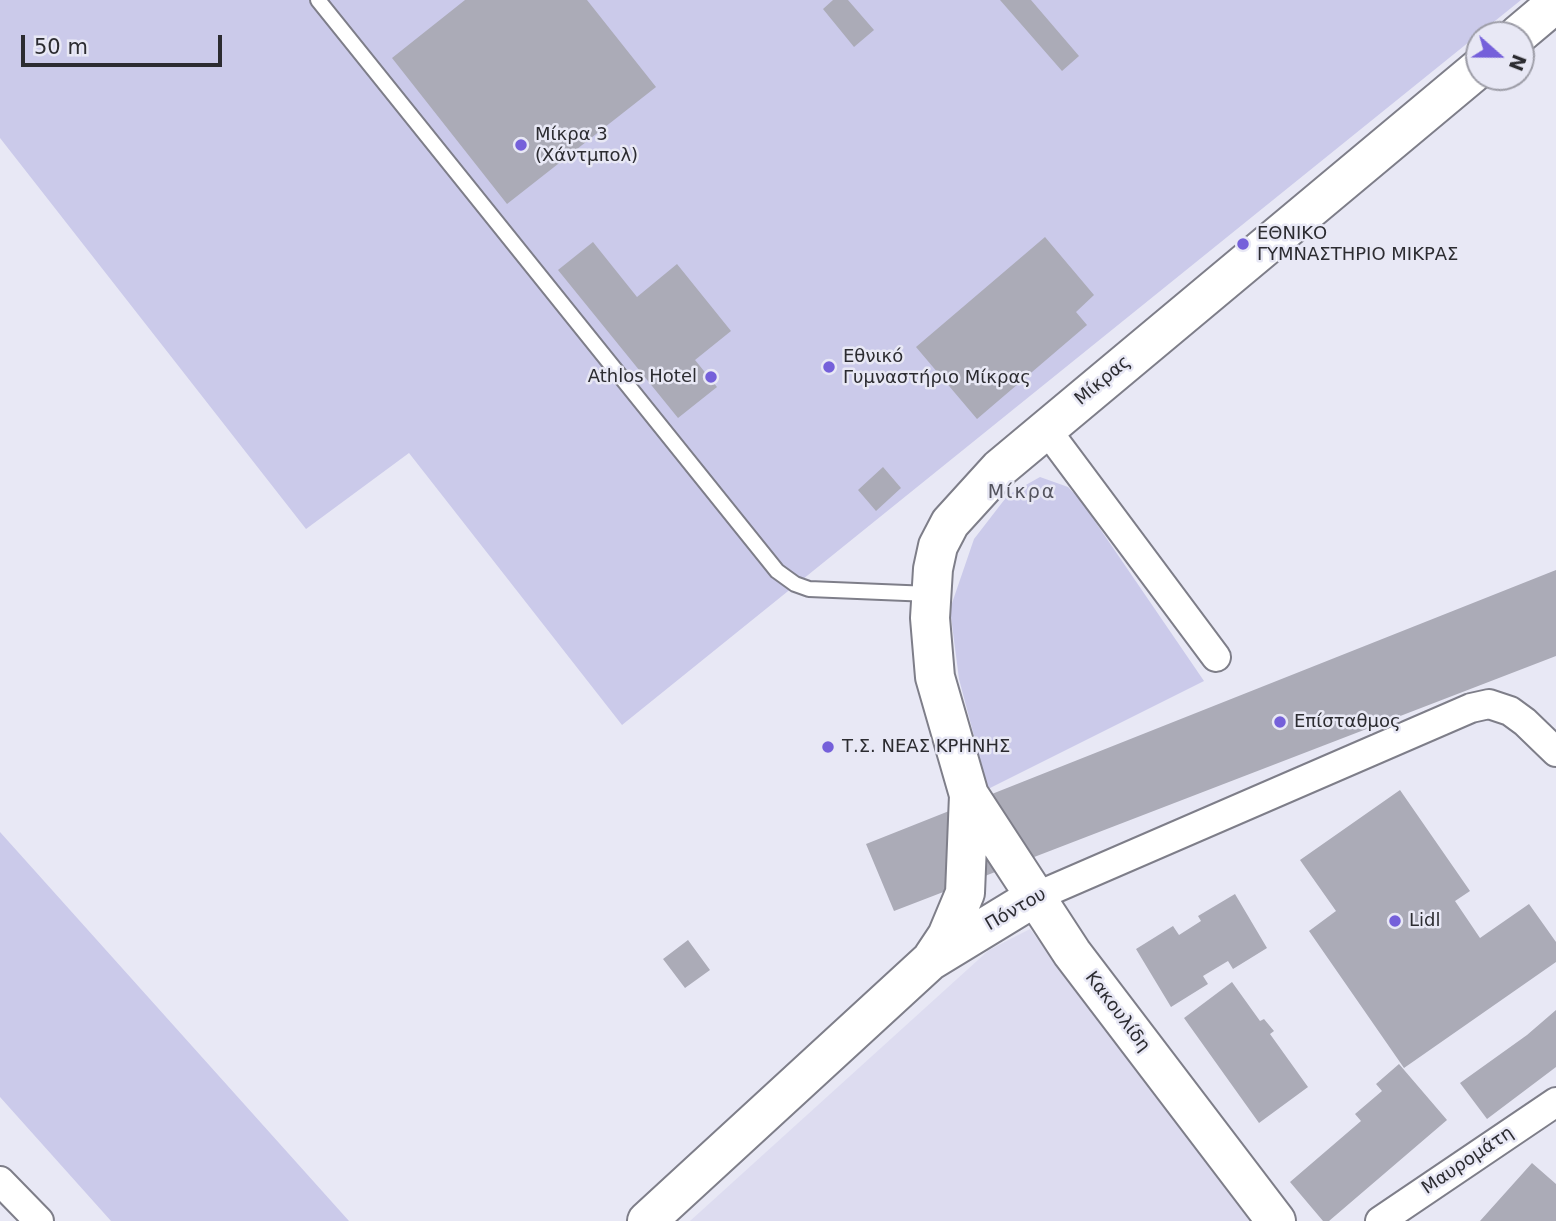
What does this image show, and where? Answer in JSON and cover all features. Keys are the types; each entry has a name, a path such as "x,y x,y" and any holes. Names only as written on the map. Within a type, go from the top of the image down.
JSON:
{"main road":[{"path":"1535,21 1556,3"},
{"name":"Μίκρας","path":"969,795 935,677 930,618 938,545 950,523 1000,468 1465,80"},
{"path":"930,961 947,936 965,893 969,795"},
{"name":"Κακουλίδη","path":"969,795 1072,953 1276,1221"},
{"name":"Πόντου","path":"647,1221 930,961 1035,897"}],"street":[{"path":"1046,429 1216,656"},
{"name":"Πόντου","path":"1035,897 1458,712 1489,704 1498,706 1519,717 1556,752"},
{"name":"Μαυρομάτη","path":"1380,1221 1556,1102"},
{"path":"0,1181 39,1221"}],"lane":[{"path":"318,0 778,571 795,584 809,589 931,594"}],"shaded area":[{"name":"Εθνικό Γυμναστήριο Μίκρας","path":"0,0 1521,0 1495,21 1465,21 1465,45 622,725 409,453 306,529 0,138"},
{"path":"1040,477 1068,487 1081,501 1204,681 988,789 959,679 950,609 974,539 1008,495"},
{"path":"0,832 349,1221 111,1221 0,1097"},
{"path":"1030,929 1250,1221 690,1221 989,950"}],"building":[{"name":"Μίκρα 3 (Χάντμπολ)","path":"465,0 587,0 656,87 507,204 392,58"},
{"path":"833,0 848,0 874,30 854,47 823,9"},
{"path":"1000,0 1031,0 1079,56 1062,71"},
{"path":"1045,237 1094,295 1076,312 1087,325 977,419 916,347"},
{"path":"593,242 637,297 677,264 731,331 695,360 717,387 678,418 558,270"},
{"path":"883,467 901,488 876,511 858,490"},
{"name":"Επίσταθμος","path":"1556,570 1556,656 894,911 866,844"},
{"name":"Lidl","path":"1400,790 1470,891 1455,901 1480,938 1529,904 1556,942 1556,962 1404,1068 1309,931 1336,911 1300,860"},
{"path":"1235,894 1267,948 1233,969 1228,961 1203,976 1208,984 1171,1007 1136,949 1173,926 1179,935 1201,921 1198,916"},
{"path":"688,940 710,970 685,988 663,959"},
{"path":"1232,982 1260,1021 1264,1019 1274,1031 1270,1034 1308,1087 1259,1123 1184,1018"},
{"path":"1556,1010 1556,1067 1487,1119 1460,1083 1527,1035"},
{"path":"1399,1064 1447,1120 1329,1221 1323,1221 1290,1182 1361,1121 1355,1114 1382,1091 1376,1084"},
{"path":"1532,1163 1556,1184 1556,1221 1480,1221"}],"place":[{"name":"Μίκρα 3 (Χάντμπολ)","path":"521,145"},
{"name":"ΕΘΝΙΚΟ ΓΥΜΝΑΣΤΗΡΙΟ ΜΙΚΡΑΣ","path":"1243,244"},
{"name":"Εθνικό Γυμναστήριο Μίκρας","path":"829,367"},
{"name":"Athlos Hotel","path":"711,377"},
{"name":"Επίσταθμος","path":"1280,722"},
{"name":"Τ.Σ. ΝΕΑΣ ΚΡΗΝΗΣ","path":"828,747"},
{"name":"Lidl","path":"1395,921"}],"district":[{"name":"Μίκρα","path":"1022,493"}]}
